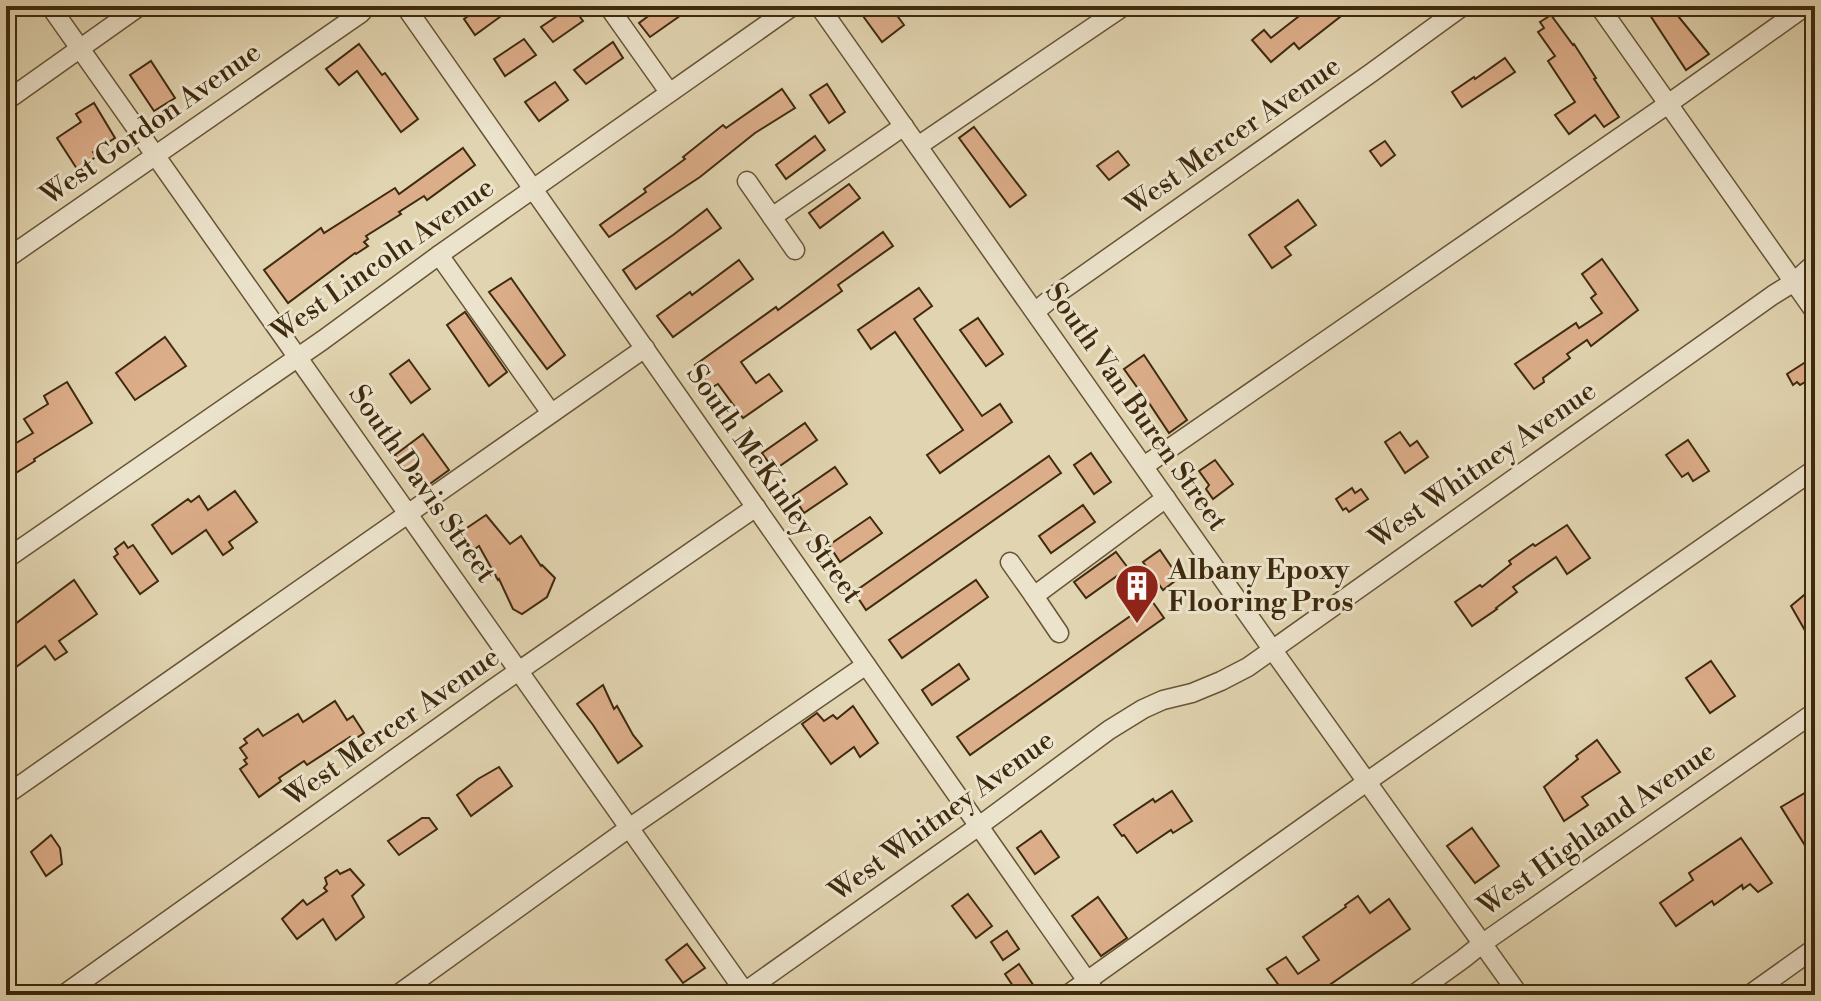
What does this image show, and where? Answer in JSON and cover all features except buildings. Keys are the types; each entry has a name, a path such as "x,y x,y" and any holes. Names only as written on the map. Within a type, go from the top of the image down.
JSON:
{"street":[{"name":"South Davis Street","path":"50,6 744,994"},
{"path":"6,101 140,6"},
{"name":"West Gordon Avenue","path":"6,259 367,6"},
{"name":"South McKinley Street","path":"405,6 1092,988"},
{"path":"608,6 669,92"},
{"name":"West Lincoln Avenue","path":"6,559 323,340 793,6"},
{"name":"South Van Buren Street","path":"819,6 1519,995"},
{"path":"918,146 1124,6"},
{"name":"West Mercer Avenue","path":"1035,312 1463,6"},
{"path":"1599,6 1815,312"},
{"path":"1144,466 1806,6"},
{"path":"772,217 904,126"},
{"path":"747,181 795,250"},
{"path":"439,255 551,413"},
{"name":"West Whitney Avenue","path":"744,994 1109,730 1143,709 1192,693 1248,667 1794,282 1815,263"},
{"path":"6,795 645,348"},
{"path":"1067,995 1092,988 1368,781 1815,469"},
{"path":"1034,596 1166,498"},
{"name":"West Mercer Avenue","path":"63,995 756,507"},
{"path":"1010,562 1059,633"},
{"path":"397,995 629,828 866,665"},
{"name":"West Highland Avenue","path":"1413,995 1815,712"},
{"path":"1750,995 1809,952 1815,973"}],"place":[{"name":"Albany Epoxy Flooring Pros","path":"1137,625"}]}
